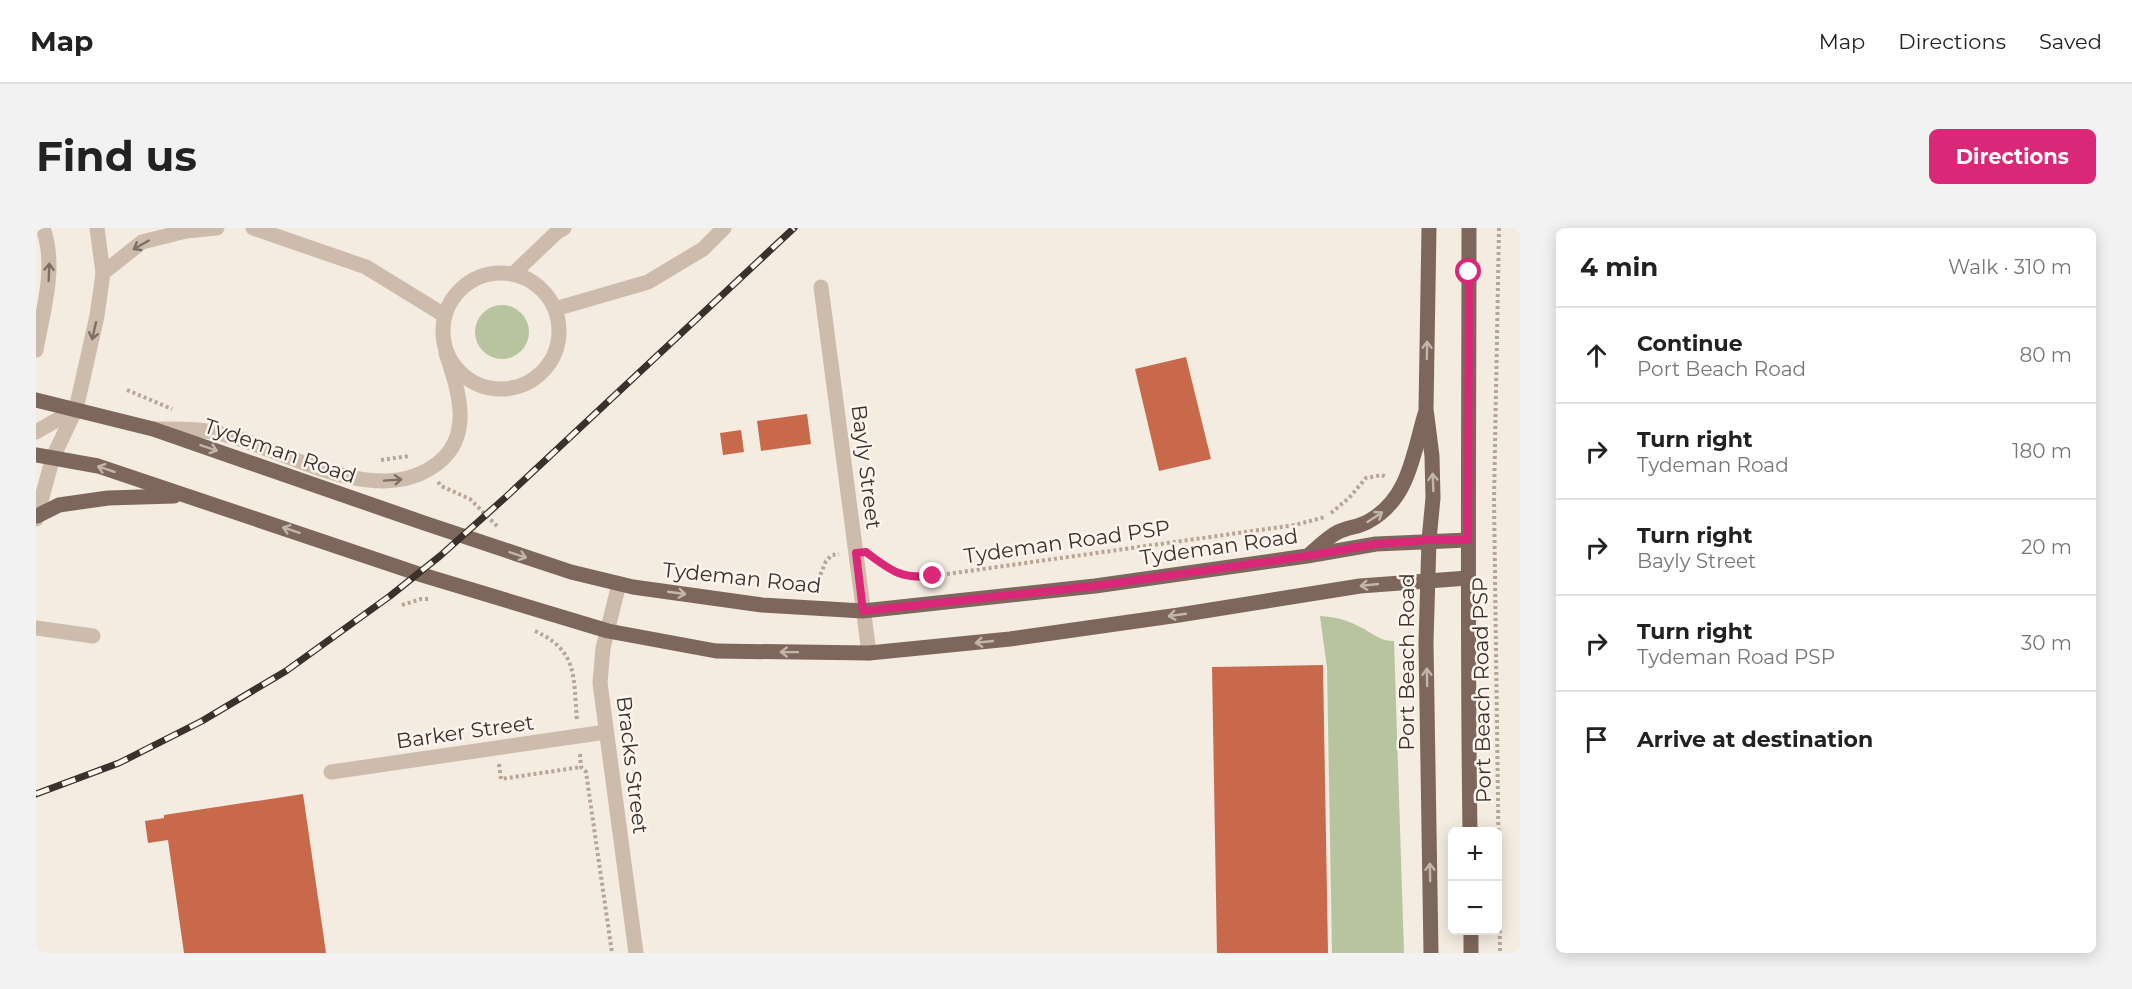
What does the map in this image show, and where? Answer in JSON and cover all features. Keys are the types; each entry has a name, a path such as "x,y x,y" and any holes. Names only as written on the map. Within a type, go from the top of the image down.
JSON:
{"main road":[{"name":"Port Beach Road","path":"1429,228 1426,409 1432,456 1433,498 1429,540 1426,642 1431,953"},
{"path":"1469,228 1470,827"},
{"name":"Tydeman Road","path":"36,400 153,429 571,572 619,584 762,605 863,611 1095,586 1376,544 1468,540"},
{"path":"1307,556 1339,531 1367,523 1395,500 1402,489 1409,469 1426,409"},
{"path":"36,455 98,466 419,574 608,631 716,651 869,653 1010,639 1360,586 1468,578"},
{"path":"36,517 59,505 108,498 186,496"},
{"path":"1471,935 1472,953"}],"street":[{"path":"36,350 50,275 48,242 43,228"},
{"path":"36,517 54,457 76,409 97,316 103,273 97,228"},
{"path":"103,273 142,242 186,231 218,228"},
{"path":"253,228 366,267 444,315"},
{"path":"513,274 564,228"},
{"path":"555,309 648,282 703,249 724,228"},
{"path":"153,429 213,432 344,476 396,481 414,477 428,471 449,452 457,438 460,418 459,391 446,353 442,338 444,315 454,296 470,281 491,273 513,274 528,279 542,289 555,309 559,329 556,349 547,367 532,381 523,385 503,389 482,387 464,377 446,353"},
{"name":"Bayly Street","path":"821,287 869,653"},
{"path":"36,432 76,409"},
{"name":"Bracks Street","path":"619,584 601,665 600,683 636,953"},
{"path":"36,628 93,636"},
{"name":"Barker Street","path":"332,772 606,732"}],"path":[{"name":"Port Beach Road PSP","path":"1499,228 1494,498 1500,953"},
{"path":"127,390 177,411"},
{"path":"380,461 401,456 416,456 441,486 470,499 497,526 508,530"},
{"name":"Tydeman Road PSP","path":"856,553 866,552 884,567 910,578 1295,525 1329,516 1366,478 1382,475"},
{"path":"790,588 801,588 819,578 826,561 832,555 856,553"},
{"path":"497,748 501,779 581,767"}],"green space":[{"path":"502,305 512,307 521,313 527,322 529,332 527,342 521,351 512,357 502,359 492,357 483,351 477,342 475,332 477,322 483,313 492,307"},
{"path":"1320,616 1344,620 1379,638 1394,641 1404,953 1332,953 1327,668"}],"building":[{"path":"1186,357 1211,459 1159,471 1135,369"},
{"path":"807,414 811,444 761,451 757,421"},
{"path":"741,430 744,452 723,455 720,433"},
{"path":"1323,665 1328,953 1217,953 1212,667"},
{"path":"303,794 326,953 184,953 168,840 148,843 145,821 164,818 164,815"}],"railway":[{"path":"36,794 119,763 202,721 286,671 390,596 440,556 507,496 794,228"}],"route":[{"path":"933,576 910,578 884,567 866,552 856,553 863,611 1095,586 1376,544 1468,540 1469,272"}]}
